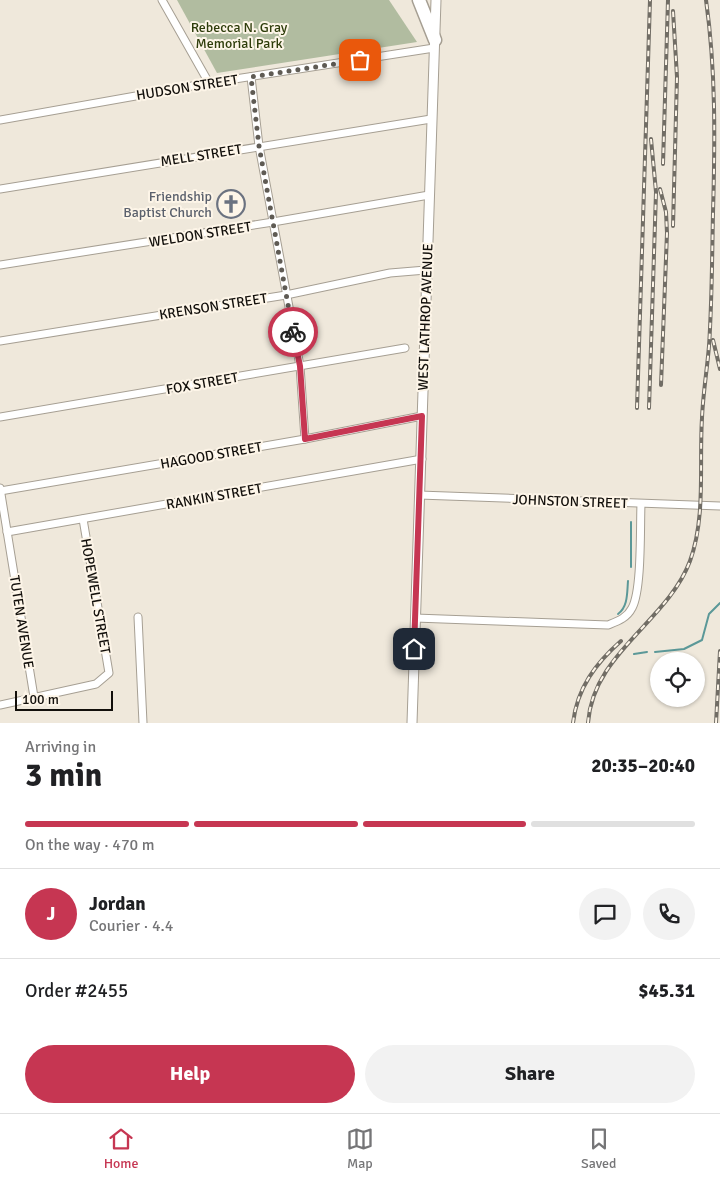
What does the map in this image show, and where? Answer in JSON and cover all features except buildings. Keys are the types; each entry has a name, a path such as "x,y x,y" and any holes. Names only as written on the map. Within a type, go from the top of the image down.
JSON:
{"highway":[{"path":"419,0 434,44"}],"street":[{"path":"162,0 208,83"},
{"name":"WEST LATHROP AVENUE","path":"412,723 436,0"},
{"name":"HUDSON STREET","path":"0,120 434,44"},
{"path":"251,77 259,146 300,366 305,439"},
{"name":"MELL STREET","path":"0,189 431,119"},
{"name":"WELDON STREET","path":"0,266 429,195"},
{"name":"KRENSON STREET","path":"0,341 286,295 390,273 426,270"},
{"name":"FOX STREET","path":"0,417 405,348"},
{"name":"HAGOOD STREET","path":"0,490 305,439 422,416"},
{"name":"RANKIN STREET","path":"7,532 422,459"},
{"name":"TUTEN AVENUE","path":"0,490 34,697"},
{"name":"JOHNSTON STREET","path":"419,495 720,506"},
{"path":"416,618 608,625 619,621 627,616 636,598 641,504"},
{"name":"HOPEWELL STREET","path":"34,697 96,684 109,673 83,519"},
{"path":"138,617 143,723"},
{"path":"0,705 34,697"}],"green space":[{"name":"Rebecca N. Gray Memorial Park","path":"177,0 389,0 417,42 217,73"}],"waterway":[{"path":"631,522 631,567"},
{"path":"618,614 624,608 628,581"},
{"path":"655,652 684,649 702,640 709,614 720,603"},
{"path":"634,654 647,652"}],"railway":[{"path":"637,408 650,0"},
{"path":"663,164 668,0"},
{"path":"588,723 593,698 603,677 616,657 665,602 679,583 690,561 698,527 701,491 701,436 711,313 714,160 712,53 706,0"},
{"path":"673,11 677,77 673,226"},
{"path":"649,408 656,192 651,139"},
{"path":"660,189 666,212 667,233 661,385"},
{"path":"713,340 720,369"},
{"path":"573,723 575,710 583,687 596,667 621,641"},
{"path":"716,723 720,651"}],"way so far":[{"path":"293,332 259,146 251,77 360,60"}],"place":[{"name":"Friendship Baptist Church","path":"231,204"}],"route":[{"path":"293,332 300,366 305,439 422,416 414,649"}]}
